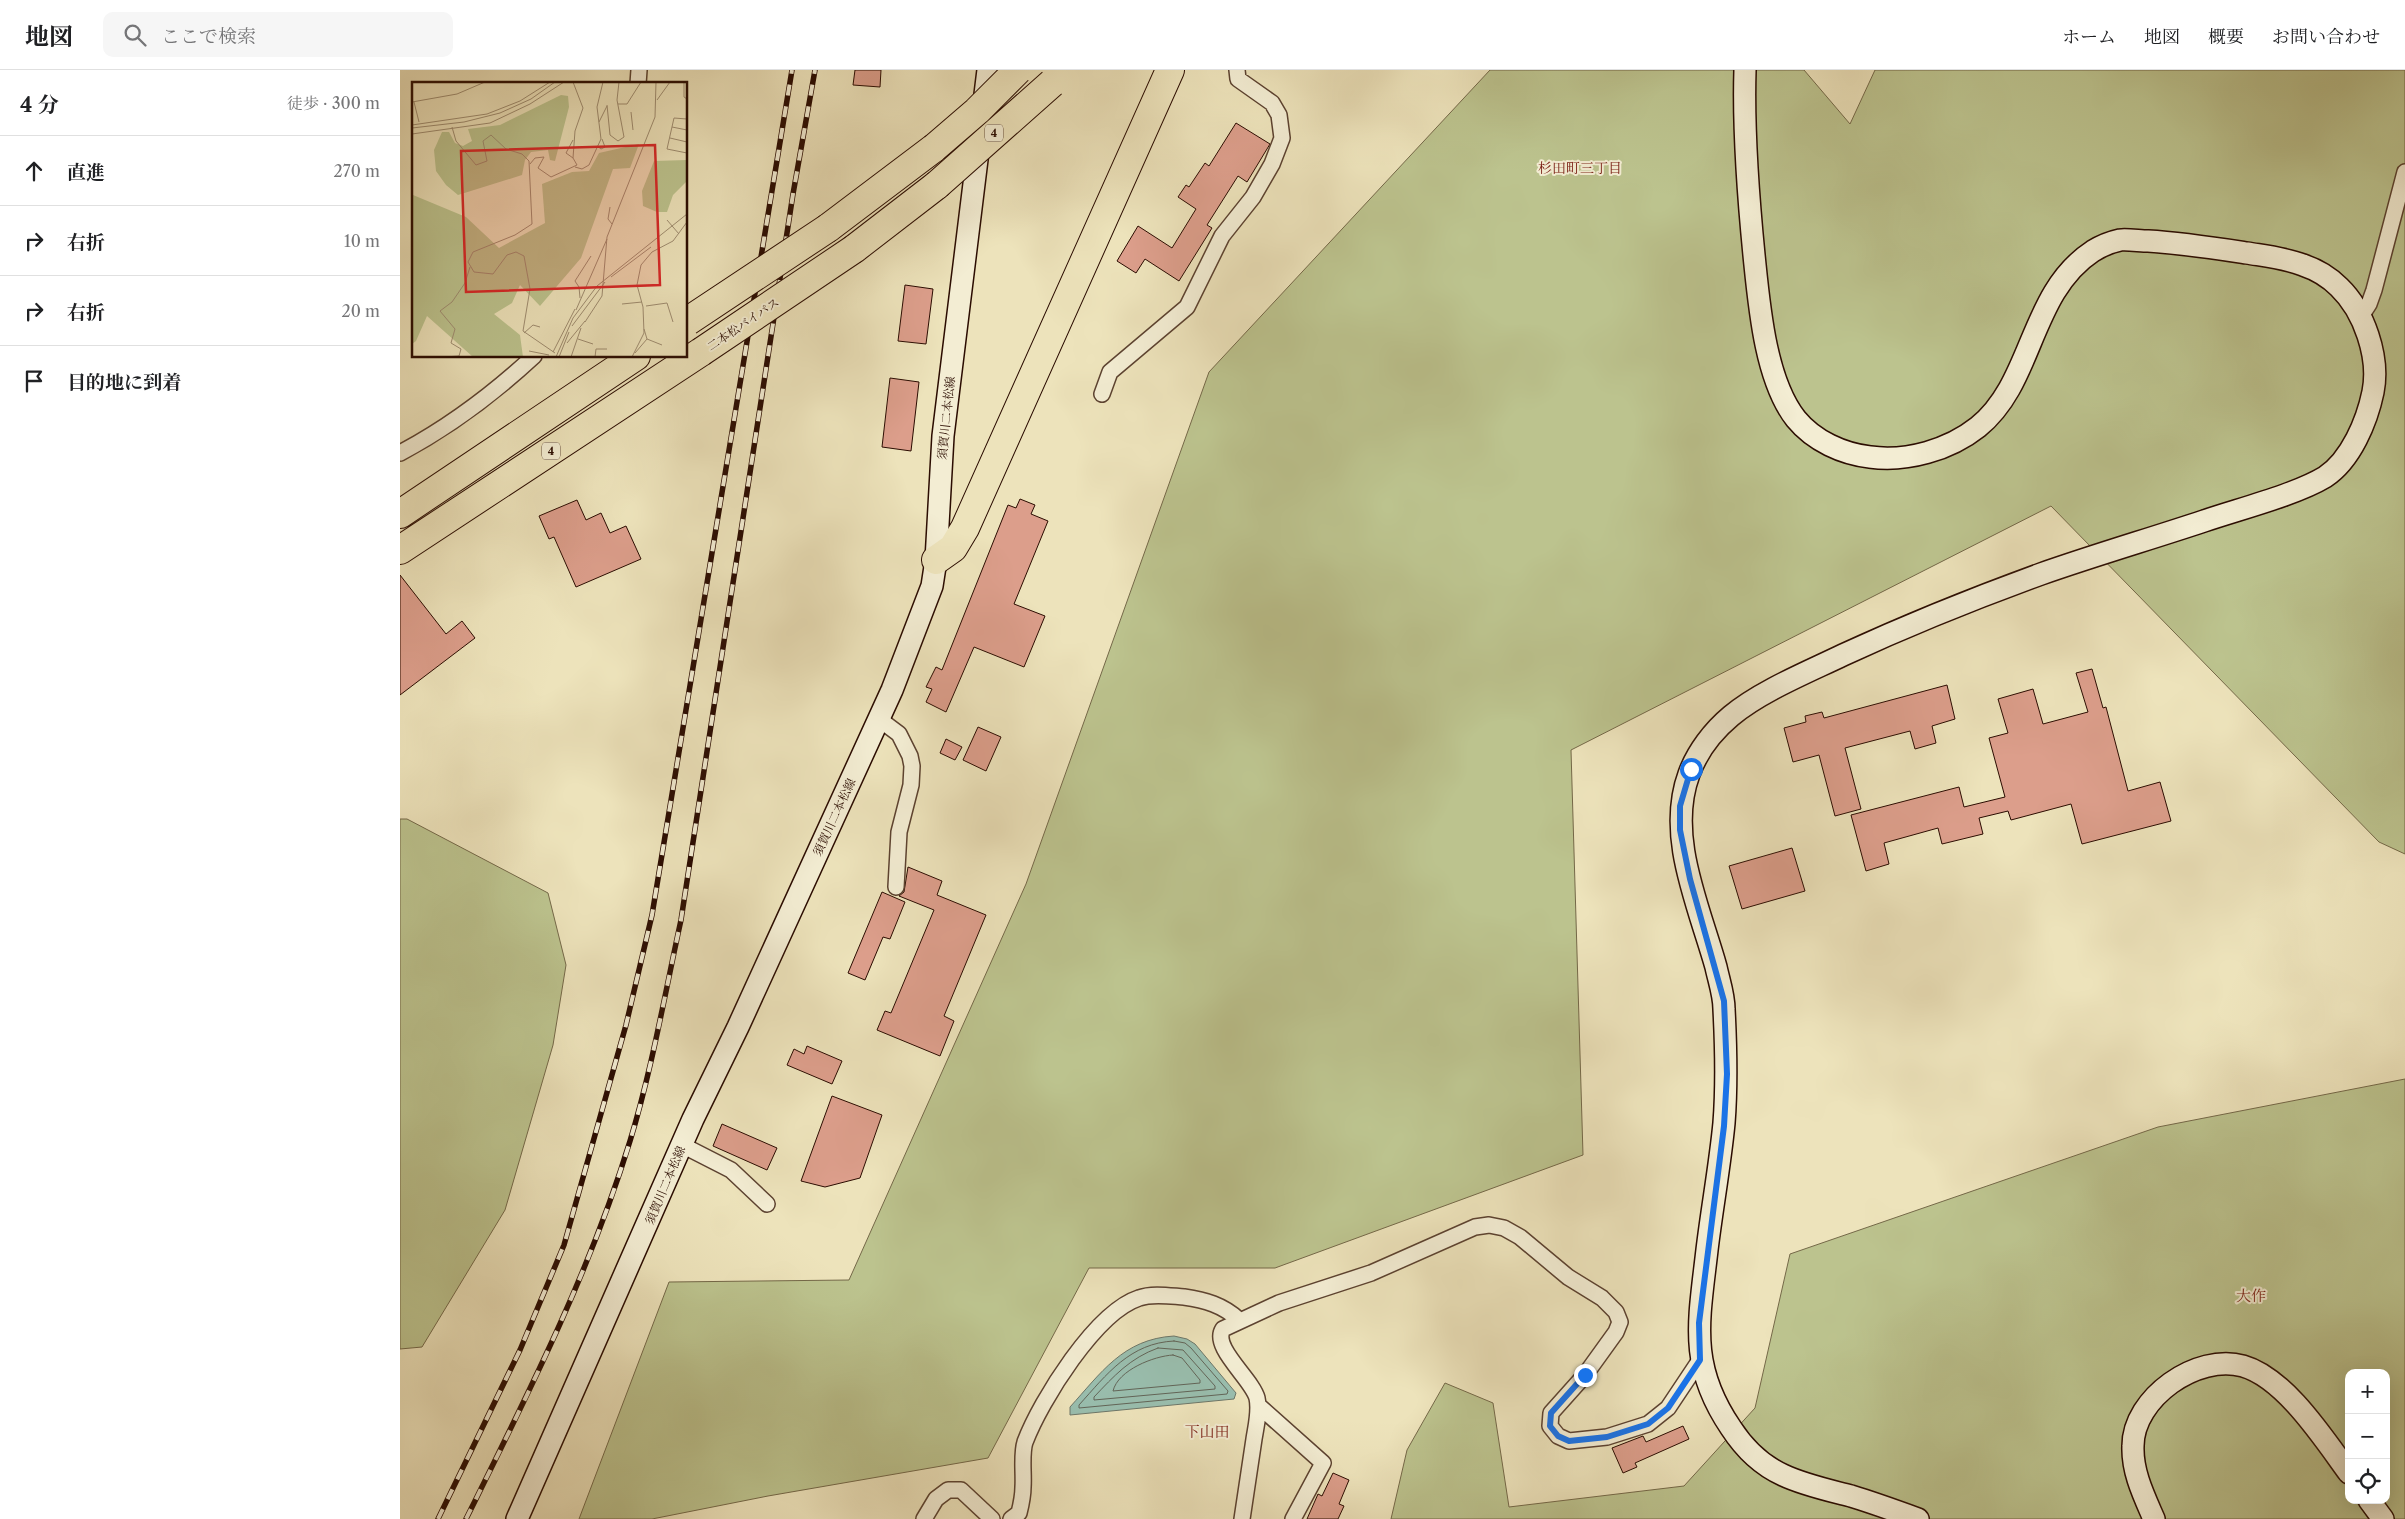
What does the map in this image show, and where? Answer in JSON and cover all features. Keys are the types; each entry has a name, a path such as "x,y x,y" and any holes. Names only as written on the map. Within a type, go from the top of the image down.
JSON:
{"highway":[{"name":"4","path":"688,321 828,228 934,148 977,111 1018,70"},
{"path":"936,560 954,548 965,528 1170,70"},
{"name":"二本松バイパス","path":"400,550 854,249 937,184 1059,77"},
{"path":"400,514 633,358"}],"street":[{"name":"須賀川二本松線","path":"517,1519 682,1145 879,719 924,611 932,586 936,560 943,436 988,70"},
{"path":"1102,394 1110,372 1188,307 1222,236 1253,197 1272,164 1282,138 1279,115 1272,103 1238,79 1237,70"},
{"path":"1745,70 1744,106 1749,205 1764,336 1785,401 1797,421 1813,435 1842,451 1865,457 1897,458 1937,449 1975,430 1988,418 2012,383 2046,304 2061,281 2087,256 2110,242 2127,240 2186,243 2302,264 2320,272 2343,290 2360,318 2371,345 2375,376 2372,399 2353,444 2332,472 2324,477 2281,495 2046,572 1884,636 1760,697 1730,717 1704,746 1691,769 1680,806 1680,830 1690,879 1724,1001 1727,1074 1724,1126 1699,1323 1700,1360 1712,1397 1724,1418 1746,1448 1766,1466 1789,1478 1868,1501 1918,1519"},
{"path":"2360,318 2369,304 2374,290 2405,172"},
{"path":"400,453 430,437 469,410 511,378 532,358"},
{"path":"879,719 899,734 910,756 912,766 911,785 899,832 896,887"},
{"path":"682,1145 731,1170 767,1204"},
{"path":"1293,1519 1324,1463 1259,1406 1252,1387 1228,1355 1220,1336 1223,1329 1239,1320 1317,1289 1371,1272 1475,1227 1489,1224 1504,1228 1520,1237 1568,1277 1602,1298 1616,1312 1620,1322 1616,1332 1585,1375 1551,1413 1550,1426 1558,1436 1569,1441 1607,1437 1648,1424 1668,1408 1700,1360"},
{"path":"1011,1519 1019,1513 1023,1490 1024,1444 1040,1412 1052,1390 1081,1348 1097,1328 1118,1309 1139,1298 1166,1295 1199,1299 1226,1308 1239,1320"},
{"path":"2154,1519 2135,1467 2132,1445 2145,1406 2164,1387 2180,1376 2196,1370 2219,1365 2242,1366 2262,1375 2302,1408 2345,1467"},
{"path":"1242,1519 1259,1406"},
{"path":"924,1519 936,1499 948,1490 961,1490 992,1519"},
{"path":"2372,1504 2383,1519"}],"green space":[{"path":"1490,70 1804,70 1850,124 1875,70 2405,70 2405,854 2379,842 2051,506 1571,750 1583,1155 1275,1268 1089,1268 988,1458 768,1496 652,1519 579,1519 669,1282 849,1280 1026,884 1209,372"},
{"path":"400,819 407,819 548,893 566,965 553,1045 505,1210 422,1347 400,1349"},
{"path":"2405,1079 2405,1519 1391,1519 1407,1450 1445,1383 1493,1403 1509,1507 1684,1486 1755,1408 1790,1254 2158,1127"}],"water":[{"path":"1174,1336 1187,1339 1195,1344 1236,1393 1234,1399 1070,1415 1070,1407 1114,1360 1141,1344"}],"building":[{"path":"855,70 881,70 880,87 853,85"},
{"path":"1236,123 1270,144 1247,182 1238,176 1207,225 1212,228 1179,281 1145,259 1136,273 1117,261 1138,226 1172,248 1196,209 1178,197 1186,185 1189,187 1205,163 1209,166"},
{"path":"905,285 933,289 926,344 898,341"},
{"path":"890,378 919,382 911,451 882,447"},
{"path":"1020,499 1035,505 1031,514 1048,521 1014,604 1045,616 1024,667 974,647 946,712 926,702 932,689 926,687 936,667 942,670 1008,505 1016,508"},
{"path":"577,500 586,520 601,513 610,533 626,526 641,559 576,587 554,537 549,539 539,516"},
{"path":"400,575 446,634 462,621 475,638 400,695"},
{"path":"2092,669 2103,708 2106,707 2128,791 2160,782 2171,821 2082,844 2071,804 2011,820 2008,811 1979,818 1983,834 1942,844 1938,828 1884,843 1889,864 1866,871 1851,815 1959,787 1964,807 2005,797 1989,738 2008,733 1998,699 2033,689 2043,724 2088,712 2076,673"},
{"path":"1947,685 1955,719 1932,726 1936,743 1915,749 1910,731 1845,748 1861,809 1835,816 1819,755 1793,762 1784,728 1806,722 1805,716 1822,712 1824,718"},
{"path":"978,727 1001,737 986,771 963,760"},
{"path":"946,739 962,747 955,760 940,753"},
{"path":"1792,848 1805,891 1742,909 1729,866"},
{"path":"908,867 942,881 937,895 986,915 944,1016 954,1021 940,1056 877,1030 885,1011 891,1013 934,910 899,896 904,892"},
{"path":"882,892 905,902 890,939 883,937 865,980 848,973"},
{"path":"807,1046 842,1061 832,1084 787,1065 794,1049 804,1054"},
{"path":"832,1096 882,1115 860,1178 825,1187 801,1181"},
{"path":"722,1124 777,1148 767,1170 713,1146"},
{"path":"1683,1426 1689,1439 1635,1463 1637,1467 1623,1473 1612,1448 1643,1436 1646,1442"},
{"path":"1333,1473 1349,1480 1339,1504 1344,1506 1338,1519 1307,1519 1318,1494 1322,1496"}],"railway":[{"path":"438,1519 520,1350 564,1245 626,1025 652,915 792,70"},
{"path":"466,1519 534,1380 577,1286 614,1190 645,1086 681,920 793,194 815,70"}],"district":[{"name":"杉田町三丁目","path":"1580,168"},
{"name":"大作","path":"2251,1295"},
{"name":"下山田","path":"1207,1431"}],"route":[{"path":"1585,1375 1551,1413 1550,1426 1558,1436 1569,1441 1607,1437 1648,1424 1668,1408 1700,1360 1699,1323 1724,1126 1727,1074 1724,1001 1707,934 1690,879 1680,830 1680,806 1691,769"}]}
